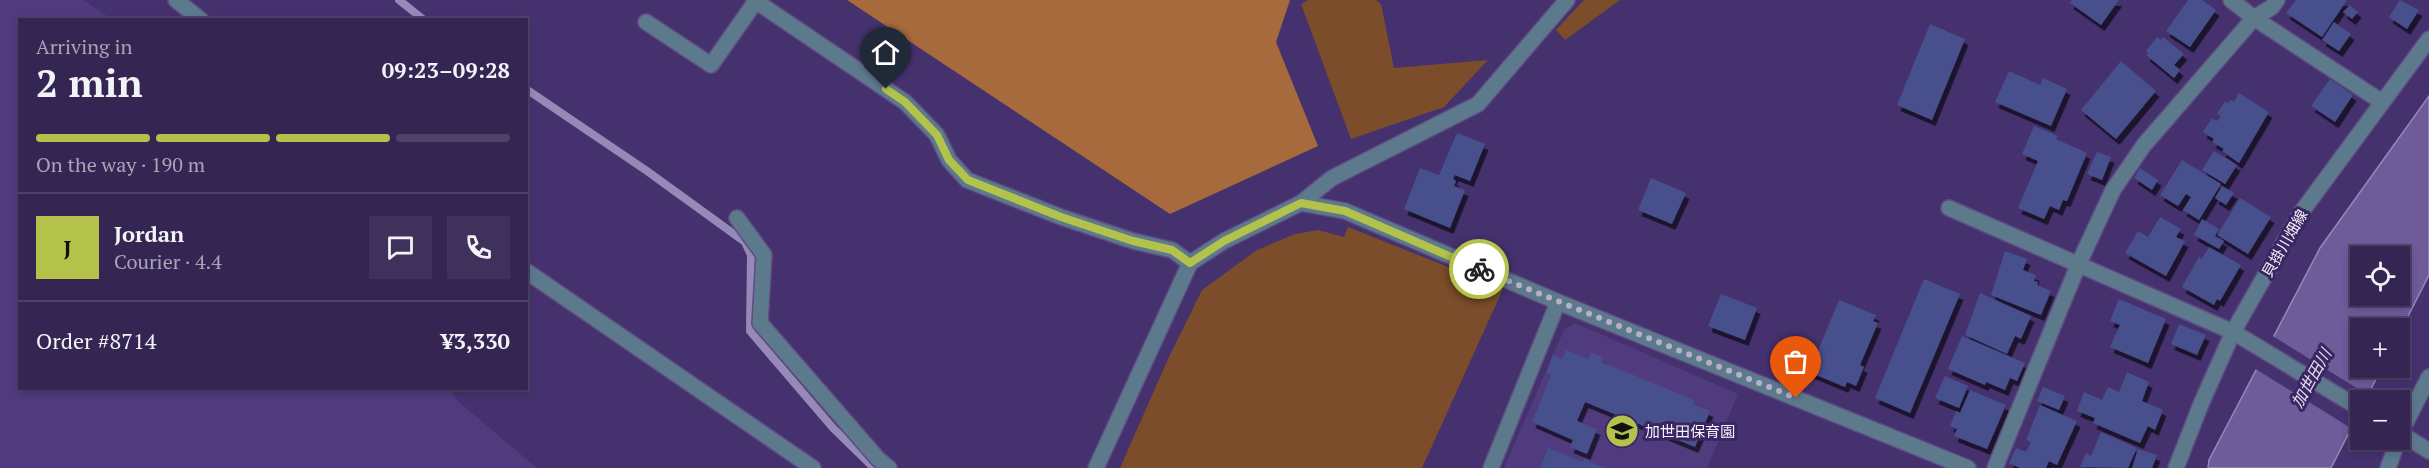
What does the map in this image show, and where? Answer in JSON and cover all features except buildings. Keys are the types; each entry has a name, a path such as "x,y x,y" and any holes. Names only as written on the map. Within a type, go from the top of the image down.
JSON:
{"street":[{"path":"176,0 198,18"},
{"path":"1096,468 1190,263 1224,241 1301,203 1332,178 1478,104 1567,0"},
{"path":"2231,0 2254,18 2382,102"},
{"path":"1995,468 2079,263 2112,190 2144,145 2254,18 2272,7 2277,0"},
{"path":"646,22 711,65 755,1 905,102 937,135 949,160 968,180 1061,217 1133,241 1172,250 1190,263"},
{"name":"貝掛川畑線","path":"2176,468 2201,404 2240,335 2300,214 2429,39"},
{"path":"1301,203 1345,211 1558,302 1968,468"},
{"path":"1949,208 2240,335 2350,402"},
{"path":"737,218 764,255 760,323 878,459 889,468"},
{"path":"528,272 813,468"},
{"path":"1491,468 1558,302"},
{"path":"2410,414 2429,377"},
{"path":"2410,440 2429,451"},
{"path":"2388,468 2394,450"}],"shaded area":[{"path":"0,0 84,0 110,18 18,18 18,390 451,390 459,402 537,468 0,468"},
{"path":"847,0 1290,0 1276,42 1318,146 1170,214"},
{"path":"1309,0 1376,0 1381,4 1394,68 1488,60 1444,107 1351,139 1301,4"},
{"path":"1584,0 1620,0 1565,40 1556,30"},
{"path":"1348,227 1503,289 1422,468 1120,468 1168,359 1202,290 1257,250 1295,234 1318,230 1344,237"},
{"name":"加世田保育園","path":"1575,323 1738,394 1707,468 1504,468 1564,330"}],"water":[{"name":"加世田川","path":"2429,96 2429,275 2407,318 2350,318 2350,378 2377,378 2370,390 2350,390 2350,431 2331,468 2208,468 2209,460 2320,248"}],"pier":[{"path":"2271,335 2360,390 2350,390 2350,428 2254,368"}],"waterway":[{"path":"399,0 422,18"},
{"path":"528,90 647,171 745,242 751,255 750,331 833,428 874,468"}],"way so far":[{"path":"1479,269 1796,398"}],"place":[{"name":"加世田保育園","path":"1622,431"}],"route":[{"path":"886,89 905,102 937,135 949,160 968,180 1011,195 1061,217 1133,241 1172,250 1190,263 1224,241 1301,203 1345,211 1479,269"}]}
